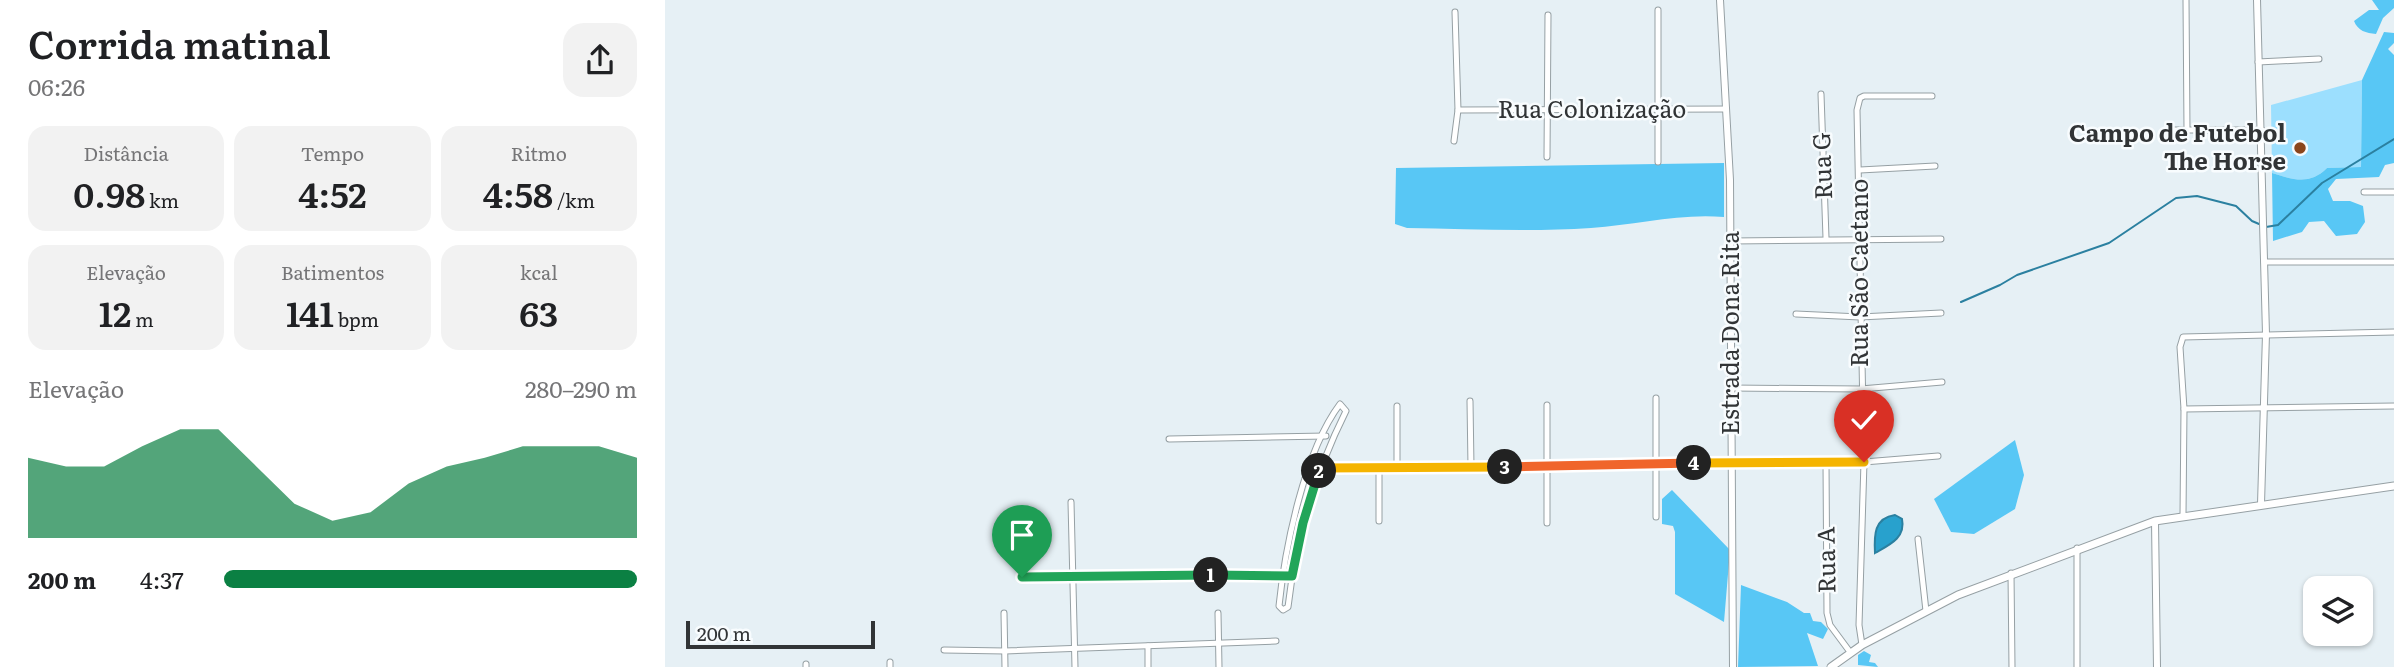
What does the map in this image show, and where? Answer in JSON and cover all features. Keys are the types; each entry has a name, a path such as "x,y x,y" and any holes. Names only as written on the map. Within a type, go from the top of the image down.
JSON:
{"main road":[{"path":"1831,667 1850,652 1926,611 2011,573 2155,521 2394,486"}],"street":[{"name":"Estrada Dona Rita","path":"1720,0 1731,241 1733,667"},
{"path":"2186,0 2187,130"},
{"path":"2257,0 2266,334 2261,504"},
{"path":"1658,10 1658,162"},
{"path":"1454,141 1458,110 1455,12"},
{"path":"1547,156 1548,15"},
{"path":"2258,62 2319,59"},
{"name":"Rua G","path":"1821,94 1826,238"},
{"name":"Rua São Caetano","path":"1862,645 1859,625 1864,462 1857,110 1860,98 1864,96 1932,96"},
{"name":"Rua Colonização","path":"1458,110 1726,109"},
{"path":"2169,130 2262,130"},
{"path":"1860,170 1935,166"},
{"path":"2364,192 2394,192"},
{"path":"1731,241 1941,239"},
{"path":"2264,262 2394,262"},
{"path":"1796,314 1860,317 1941,313"},
{"path":"2183,515 2184,409 2180,347 2183,337 2394,332"},
{"path":"1731,388 1861,389 1942,382"},
{"path":"1655,398 1656,517"},
{"path":"1470,401 1471,467"},
{"path":"1343,405 1346,411 1333,438 1320,468 1303,523 1288,607 1283,610 1279,606 1294,521 1311,465 1337,407 1343,405"},
{"path":"1547,405 1547,523"},
{"path":"1397,406 1397,469"},
{"path":"2184,409 2394,406"},
{"path":"1169,439 1324,435 1333,438"},
{"path":"1311,465 1320,468 1397,469 1864,462 1938,456"},
{"name":"Rua A","path":"1826,462 1827,613 1830,625 1850,652"},
{"path":"1379,469 1379,521"},
{"path":"1071,502 1075,667"},
{"path":"2155,521 2157,667"},
{"path":"1918,540 1926,611"},
{"path":"2077,548 2077,667"},
{"path":"2011,573 2012,667"},
{"path":"1022,577 1292,576"},
{"path":"1004,613 1005,667"},
{"path":"1218,613 1219,667"},
{"path":"944,650 1005,651 1276,641"},
{"path":"1148,646 1148,667"}],"shaded area":[{"path":"2372,0 2394,0 2394,8 2383,18 2376,34 2363,31 2354,21 2369,10 2379,10"},
{"path":"2384,32 2394,33 2394,43 2388,49 2394,55 2394,163 2385,165 2379,177 2336,179 2328,189 2333,201 2350,201 2363,206 2365,222 2357,234 2336,236 2324,221 2309,222 2302,232 2273,241 2272,173 2301,180 2314,177 2327,168 2361,167 2362,80"},
{"path":"2362,80 2361,167 2327,168 2314,177 2301,180 2272,173 2271,105"},
{"path":"1724,163 1724,217 1691,217 1608,227 1545,230 1407,228 1395,224 1396,168"},
{"path":"2015,440 2024,475 2015,509 1974,534 1951,532 1934,499"},
{"path":"1672,490 1730,550 1724,622 1675,594 1675,532 1673,526 1662,524 1662,499"},
{"path":"1895,515 1902,519 1903,526 1899,536 1875,553 1875,534 1879,524"},
{"path":"1741,585 1787,602 1804,613 1810,613 1813,621 1821,622 1828,629 1823,639 1807,633 1818,666 1738,667"},
{"path":"1864,651 1871,655 1869,662 1878,667 1858,665 1858,655"}],"waterway":[{"path":"1961,302 2017,275 2109,243 2176,198 2197,196 2236,206 2252,221 2266,227 2278,225 2322,183 2394,139"}],"place":[{"name":"Campo de Futebol The Horse","path":"2300,148"}],"route":[{"path":"1022,577 1292,576 1303,523 1320,468 1864,462"}]}
